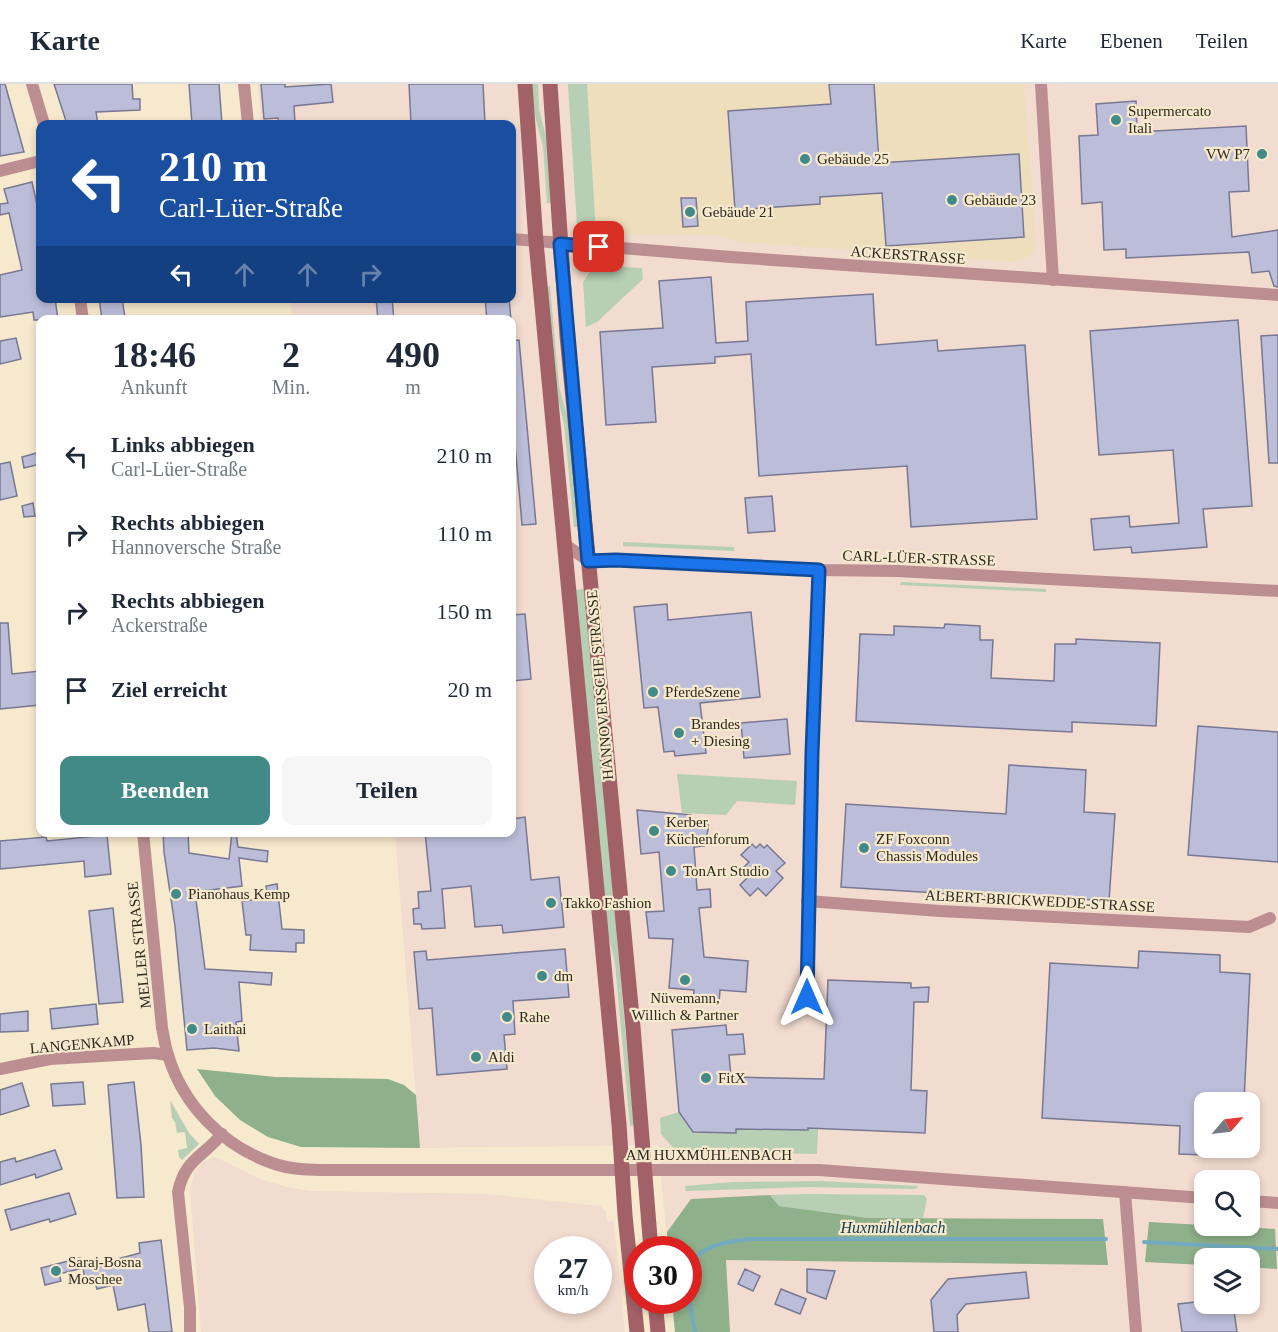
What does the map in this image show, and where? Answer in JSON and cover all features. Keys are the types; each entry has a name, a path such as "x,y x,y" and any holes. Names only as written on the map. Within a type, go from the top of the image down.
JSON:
{"main road":[{"name":"HANNOVERSCHE STRASSE","path":"525,84 536,242 637,1332"},
{"name":"HANNOVERSCHE STRASSE","path":"550,84 560,244 650,1236"},
{"path":"657,1314 658,1332"}],"street":[{"path":"32,84 43,120"},
{"path":"244,84 248,120"},
{"path":"1041,84 1053,280"},
{"path":"0,171 36,162"},
{"path":"516,240 536,242"},
{"name":"ACKERSTRASSE","path":"536,242 1278,295"},
{"path":"564,544 588,561"},
{"name":"CARL-LÜER-STRASSE","path":"588,561 616,560 819,570 897,571 1278,591"},
{"path":"807,997 807,901 819,570"},
{"name":"MELLER STRASSE","path":"143,837 162,1028 168,1055"},
{"name":"ALBERT-BRICKWEDDE-STRASSE","path":"807,901 940,911 1249,927 1270,918"},
{"name":"LANGENKAMP","path":"0,1069 50,1059 153,1053 168,1055"},
{"name":"AM HUXMÜHLENBACH","path":"168,1055 180,1085 194,1107 222,1134 249,1153 274,1164 304,1169 819,1170 1194,1197"},
{"path":"190,1332 190,1308 178,1192 181,1177 191,1163 222,1134"},
{"path":"1125,1192 1136,1332"},
{"path":"1260,1202 1278,1203"}],"shaded area":[{"path":"258,84 1278,84 1278,1332 675,1332 673,1314 702,1314 702,1236 667,1236 658,1145 420,1148 395,837 516,837 516,315 292,315 290,303 516,303 516,120 261,120"},
{"path":"587,84 1024,84 1036,248 1028,257 1013,262 740,242 714,235 596,234"},
{"path":"215,1157 263,1180 310,1191 488,1194 600,1206 606,1211 607,1221 614,1222 625,1332 201,1332 190,1190 194,1173 203,1162"}],"green space":[{"path":"532,84 538,84 539,109 547,141 551,203 547,203 543,146 534,112"},
{"path":"568,84 587,84 596,234 577,226"},
{"path":"593,267 642,268 643,279 597,322 586,327 583,282"},
{"path":"546,286 550,286 559,386 569,423 579,527 574,527 564,424 555,388"},
{"path":"623,542 734,547 734,551 623,546"},
{"path":"901,582 1046,589 1046,592 900,585"},
{"path":"585,589 634,1125 630,1126 615,963 605,921 574,590"},
{"path":"677,774 797,781 795,805 737,801 726,815 682,813"},
{"path":"197,1069 275,1077 388,1079 404,1085 416,1095 420,1148 301,1147 268,1137 240,1120 215,1096"},
{"path":"170,1100 189,1133 199,1144 182,1160 178,1150 187,1148 185,1132 177,1133"},
{"path":"679,1112 693,1132 736,1132 736,1129 818,1129 817,1154 676,1151 661,1134 660,1118"},
{"path":"820,1181 918,1186 916,1189 809,1187 686,1191 685,1186 733,1182"},
{"path":"770,1195 924,1195 927,1199 923,1218 868,1218 779,1206"},
{"path":"770,1195 779,1206 868,1218 1103,1219 1108,1265 726,1260 730,1332 675,1332 673,1314 702,1314 702,1236 667,1236 667,1232 691,1199"},
{"path":"1149,1222 1194,1224 1194,1236 1260,1236 1260,1228 1275,1229 1277,1269 1260,1268 1260,1248 1194,1248 1194,1264 1145,1262"}],"building":[{"path":"0,84 5,84 24,152 0,156"},
{"path":"54,84 132,84 133,99 140,99 140,110 96,112 97,120 66,120"},
{"path":"189,84 219,84 222,120 192,120"},
{"path":"261,84 285,84 285,87 331,84 333,102 294,106 295,120 264,119"},
{"path":"409,84 483,84 485,120 411,120"},
{"path":"829,84 874,84 879,163 1019,154 1024,237 886,246 882,193 820,197 820,204 735,210 728,111 831,104"},
{"path":"1136,101 1137,132 1246,126 1249,191 1229,192 1232,237 1278,230 1278,287 1274,286 1269,271 1252,273 1249,252 1126,258 1126,249 1104,250 1102,202 1082,204 1079,136 1098,135 1096,104"},
{"path":"32,182 36,200 36,303 56,303 57,315 36,315 36,320 34,320 33,312 0,317 0,275 22,270 9,213 0,215 0,204 8,203 4,189"},
{"name":"Gebäude 21","path":"681,198 696,198 698,226 683,227"},
{"path":"711,277 716,343 748,341 746,302 873,294 876,345 937,340 938,351 1025,345 1037,519 911,527 907,466 759,476 751,354 715,357 715,363 652,367 656,422 606,425 600,332 663,328 659,281"},
{"path":"100,303 123,303 125,315 101,315"},
{"path":"376,303 392,303 394,315 378,315"},
{"path":"485,303 509,303 511,315 487,315"},
{"path":"1238,320 1252,506 1203,509 1207,547 1132,553 1131,547 1094,550 1091,519 1129,516 1130,527 1179,523 1173,450 1099,455 1090,331"},
{"path":"1278,335 1278,463 1269,463 1261,336"},
{"path":"16,338 21,359 0,364 0,341"},
{"path":"516,340 519,340 536,524 522,525 516,455"},
{"path":"36,453 36,465 24,468 22,457"},
{"path":"10,462 17,496 0,500 0,464"},
{"path":"772,496 775,531 748,533 745,498"},
{"path":"33,503 35,516 24,517 22,506"},
{"path":"667,604 668,620 751,612 760,697 700,703 706,753 675,756 674,751 664,752 658,707 644,708 634,607"},
{"path":"525,614 531,679 516,681 516,615"},
{"path":"0,623 8,623 12,674 36,671 36,705 0,709"},
{"path":"945,624 980,626 980,640 993,640 991,678 1054,681 1055,644 1076,644 1076,639 1160,643 1156,726 1072,722 1072,732 856,721 860,634 894,635 894,626 944,628"},
{"path":"787,719 790,754 744,758 741,723"},
{"path":"1198,726 1278,732 1278,862 1188,855"},
{"path":"1009,765 1086,770 1084,812 1115,814 1109,901 841,887 846,804 1006,814"},
{"path":"637,810 691,815 692,822 708,820 704,846 694,847 697,890 710,889 711,907 699,908 704,957 748,961 746,992 720,990 719,1003 693,1001 694,990 669,988 673,939 649,938 646,912 664,911 659,852 641,854"},
{"path":"525,817 531,880 559,877 564,927 503,933 502,925 475,927 471,886 442,889 445,928 422,929 421,924 414,924 413,909 419,908 418,892 431,891 426,837 516,837 516,818"},
{"path":"46,837 47,841 107,837 111,874 85,877 84,861 0,869 0,841"},
{"path":"163,837 188,837 189,853 229,859 232,837 237,837 238,847 268,851 267,862 239,858 242,886 195,892 205,969 272,973 271,985 239,982 242,1021 236,1022 239,1051 214,1048 187,1050 175,926"},
{"path":"752,844 756,848 760,844 764,848 767,845 785,863 776,871 783,878 766,896 758,888 750,896 740,885 748,877 741,870 749,862 741,855"},
{"path":"277,884 282,929 304,930 304,943 296,943 296,952 250,950 251,935 246,935 242,901 268,898 266,886"},
{"path":"113,908 123,1002 99,1004 89,911"},
{"path":"565,949 569,997 513,1001 515,1034 504,1035 507,1069 437,1075 432,1008 419,1009 414,952 426,951 427,960"},
{"path":"1139,951 1220,955 1220,972 1250,974 1244,1092 1194,1092 1194,1155 1179,1154 1180,1126 1042,1118 1050,963 1138,968"},
{"path":"828,980 911,983 911,988 929,987 928,1002 914,1002 911,1090 927,1091 925,1133 808,1128 808,1130 736,1129 736,1133 693,1132 679,1112 672,1030 726,1025 727,1035 743,1034 745,1054 729,1055 731,1077 824,1079"},
{"path":"96,1004 98,1024 52,1029 50,1009"},
{"path":"28,1011 28,1031 0,1032 0,1014"},
{"path":"83,1082 85,1104 53,1106 51,1084"},
{"path":"134,1082 144,1197 117,1198 108,1085"},
{"path":"22,1083 29,1106 0,1115 0,1090"},
{"path":"55,1150 62,1169 36,1178 35,1174 0,1185 0,1162 15,1158 16,1162"},
{"path":"69,1193 76,1214 11,1230 5,1210"},
{"path":"161,1240 172,1332 149,1332 145,1304 118,1310 113,1285 97,1289 94,1278 85,1280 83,1268 140,1253 139,1243"},
{"name":"Saraj-Bosna Moschee","path":"80,1258 83,1268 59,1274 61,1281 45,1285 41,1268"},
{"path":"745,1269 760,1276 753,1291 738,1284"},
{"path":"807,1269 835,1271 826,1299 807,1292"},
{"path":"1026,1272 1029,1298 966,1304 957,1315 958,1332 934,1332 931,1300 948,1279"},
{"path":"781,1289 806,1299 800,1314 775,1304"},
{"path":"1194,1302 1194,1314 1234,1314 1237,1332 1182,1332 1178,1304"}],"waterway":[{"name":"Huxmühlenbach","path":"702,1252 714,1246 748,1239 1106,1239"},
{"name":"Huxmühlenbach","path":"1144,1242 1278,1249"},
{"name":"Huxmühlenbach","path":"692,1314 695,1332"}],"place":[{"name":"Supermercato Italì","path":"1116,120"},
{"name":"VW P7","path":"1262,154"},
{"name":"Gebäude 25","path":"805,159"},
{"name":"Gebäude 23","path":"952,200"},
{"name":"Gebäude 21","path":"690,212"},
{"name":"PferdeSzene","path":"653,692"},
{"name":"Brandes + Diesing","path":"679,733"},
{"name":"Kerber Küchenforum","path":"654,831"},
{"name":"ZF Foxconn Chassis Modules","path":"864,848"},
{"name":"TonArt Studio","path":"671,871"},
{"name":"Pianohaus Kemp","path":"176,894"},
{"name":"Takko Fashion","path":"551,903"},
{"name":"dm","path":"542,976"},
{"name":"Nüvemann, Willich & Partner","path":"685,980"},
{"name":"Rahe","path":"507,1017"},
{"name":"Laithai","path":"192,1029"},
{"name":"Aldi","path":"476,1057"},
{"name":"FitX","path":"706,1078"},
{"name":"Saraj-Bosna Moschee","path":"56,1271"}],"route":[{"path":"599,247 560,244 588,561 616,560 819,570 807,901 807,997"}]}
